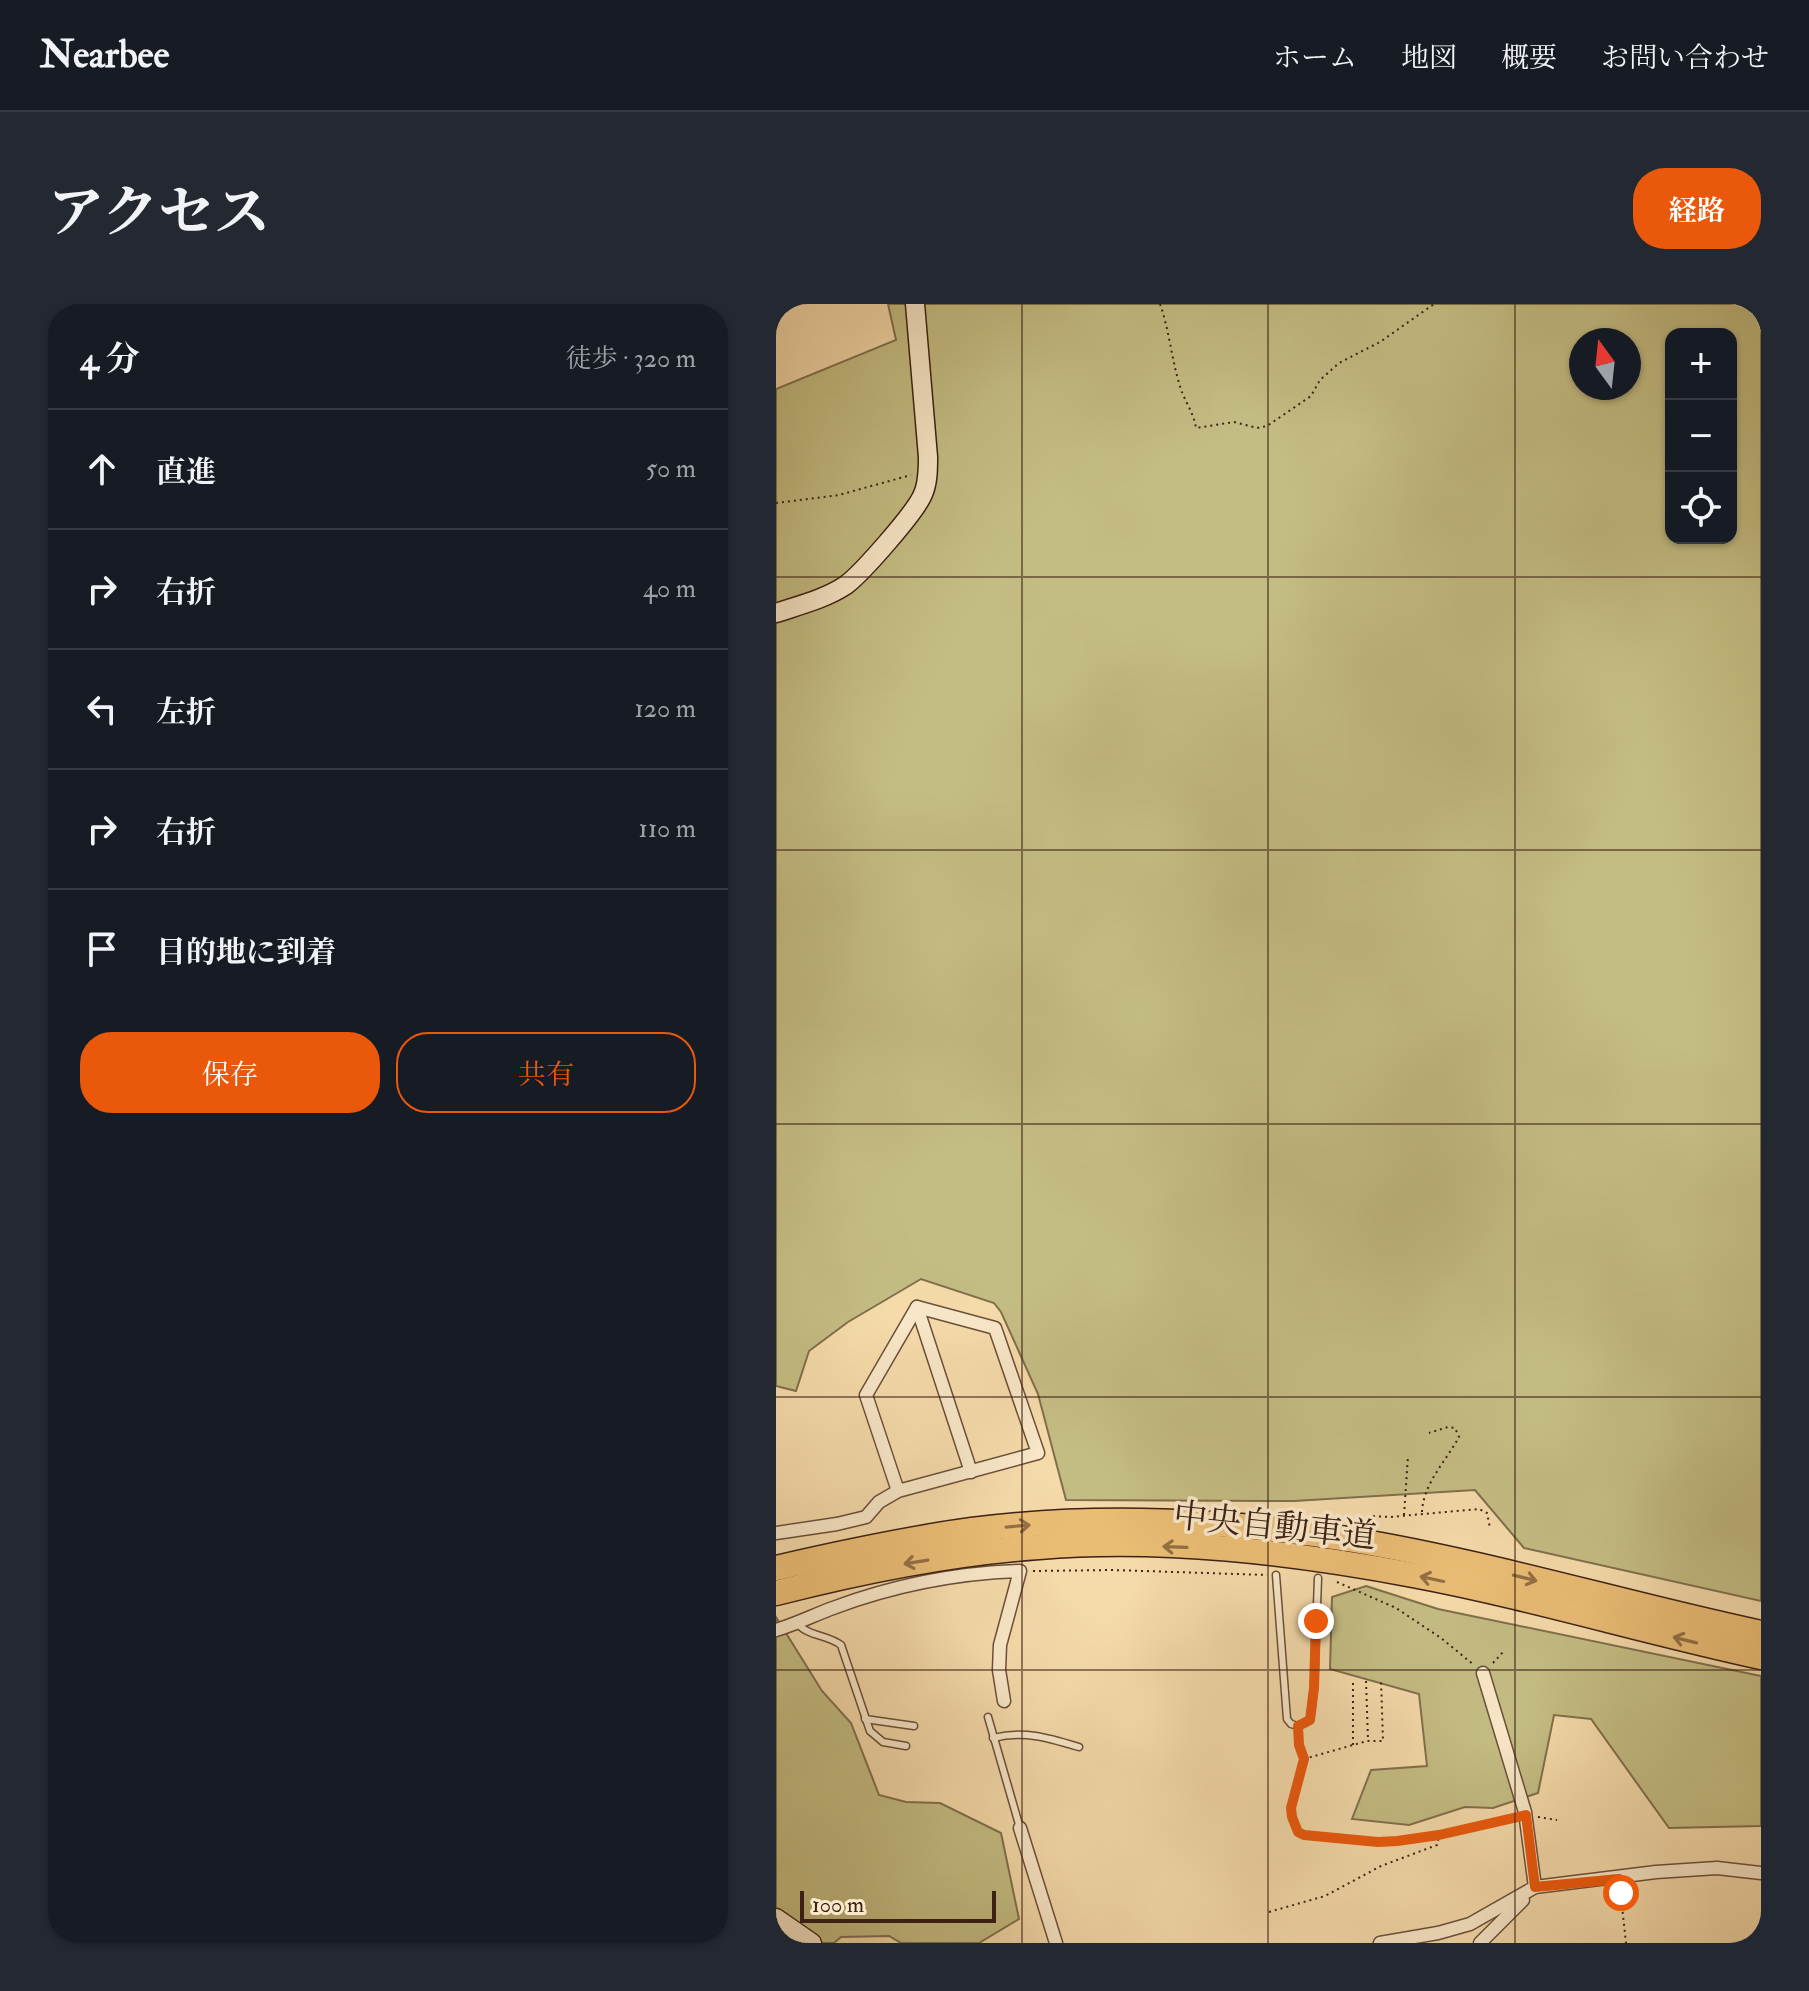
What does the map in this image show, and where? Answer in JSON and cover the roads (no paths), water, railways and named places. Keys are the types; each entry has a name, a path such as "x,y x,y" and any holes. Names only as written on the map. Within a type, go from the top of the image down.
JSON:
{"highway":[{"name":"中央自動車道","path":"776,1568 975,1530 1122,1522 1209,1525 1289,1531 1417,1552 1761,1633"},
{"name":"中央自動車道","path":"776,1593 892,1566 1041,1546 1212,1548 1285,1555 1414,1575 1761,1657"}],"street":[{"path":"776,613 816,600 846,584 874,558 923,496 928,471 915,304"},
{"path":"776,1533 866,1517 879,1502 898,1491 1038,1453 995,1328 917,1307"},
{"path":"917,1307 971,1472"},
{"path":"898,1491 866,1395 917,1307"},
{"path":"776,1630 834,1608 939,1579 973,1573 1020,1571 1000,1645 999,1670 1004,1701"},
{"path":"1483,1673 1526,1815 1535,1887"},
{"path":"1020,1828 1056,1943"},
{"path":"1380,1943 1470,1924 1535,1887 1717,1868 1761,1873"},
{"path":"1480,1943 1535,1887"},
{"path":"776,1918 812,1943"}],"lane":[{"path":"1276,1575 1287,1719 1298,1726 1310,1720 1318,1578"},
{"path":"798,1624 802,1630 835,1640 845,1650 865,1719 875,1737 892,1745 906,1746"},
{"path":"988,1717 1020,1828"},
{"path":"865,1719 914,1726"},
{"path":"993,1738 1028,1734 1079,1747"}]}
